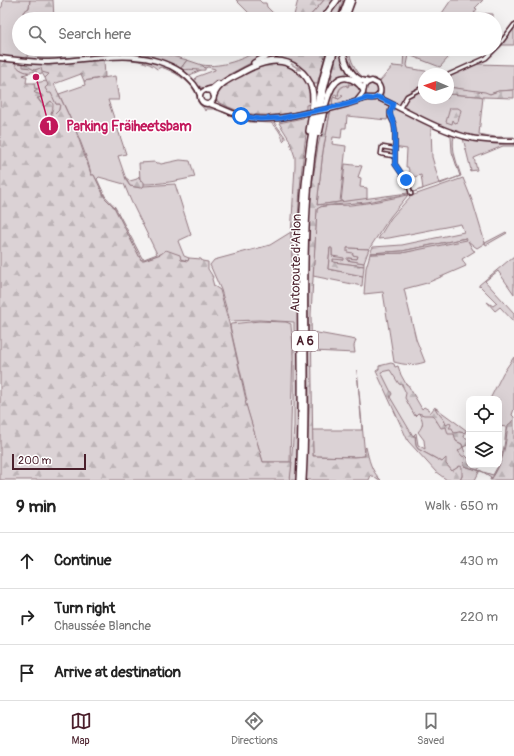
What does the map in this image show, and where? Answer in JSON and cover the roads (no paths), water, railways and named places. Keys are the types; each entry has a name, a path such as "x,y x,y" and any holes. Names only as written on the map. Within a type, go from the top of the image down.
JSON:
{"highway":[{"path":"328,12 337,0"},
{"path":"344,12 348,0"},
{"path":"348,12 352,0"},
{"path":"207,90 212,89 229,76 267,56"},
{"name":"Autoroute d'Arlon","path":"299,480 302,408 301,250 303,210 315,115 329,56"},
{"name":"Autoroute d'Arlon","path":"303,480 306,408 305,235 309,180 314,144 323,97 333,56"},
{"path":"345,56 351,72 360,81 367,82"},
{"name":"A 6","path":"214,97 217,89 222,84 230,78 255,65 266,61 284,62 293,65 302,72 311,87 313,97 307,151 308,161"},
{"path":"314,144 317,139 333,85 339,79 348,78 360,84 363,91"}],"main road":[{"path":"0,58 48,62 102,58 141,58 159,61 183,74 194,84 212,92 222,108"},
{"path":"357,101 367,82 372,81 377,82 381,91 391,103"},
{"path":"194,84 203,103 222,108 241,116 260,119 274,119 328,109 367,98 372,99 378,97 462,136 514,141"},
{"path":"200,95 207,90"},
{"path":"363,91 367,98"},
{"path":"378,97 381,91"},
{"path":"210,104 214,97"}],"street":[{"path":"502,41 514,25"},
{"path":"454,72 488,56"},
{"path":"400,108 407,96 418,90"},
{"path":"391,103 390,116 394,124 395,164 408,183 411,194"},
{"path":"394,149 382,147 381,154 394,156"}],"place":[{"name":"Parking Fräiheetsbam","path":"36,77"}]}
